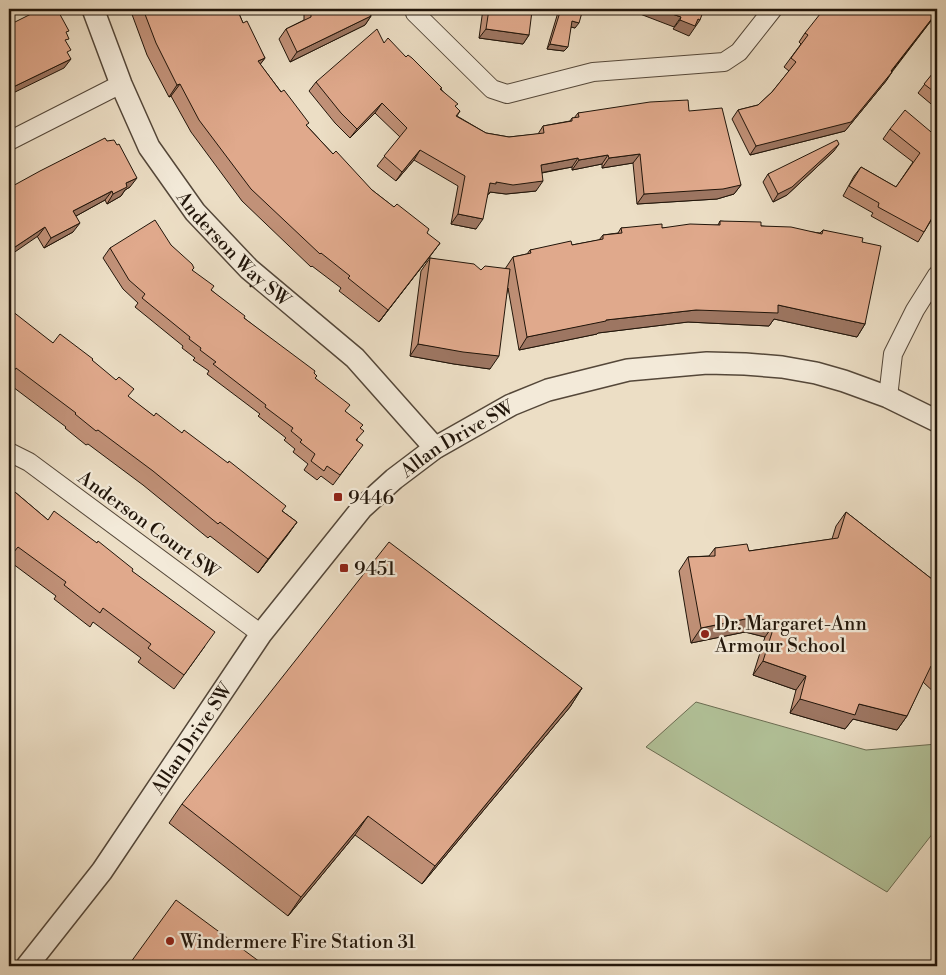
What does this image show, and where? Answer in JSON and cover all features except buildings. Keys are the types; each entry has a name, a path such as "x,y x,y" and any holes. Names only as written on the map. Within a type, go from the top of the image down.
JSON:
{"street":[{"name":"Anderson Way SW","path":"93,9 121,84 149,147 195,212 249,269 355,358 435,448"},
{"path":"414,9 415,13 492,89 506,94 593,72 724,62 739,52 773,9"},
{"path":"9,141 121,84"},
{"path":"888,397 893,354 915,310 937,275"},
{"name":"Allan Drive SW","path":"27,966 102,871 261,634 362,508 394,479 435,448 511,405 548,390 628,370 707,363 782,367 816,373 888,397 937,421"},
{"name":"Anderson Court SW","path":"9,452 29,462 261,634"}],"green space":[{"path":"696,702 866,750 937,744 937,828 887,892 646,747"}],"place":[{"name":"9446","path":"338,497"},
{"name":"9451","path":"344,568"},
{"name":"Dr. Margaret-Ann Armour School","path":"705,634"},
{"name":"Windermere Fire Station 31","path":"170,941"}]}
